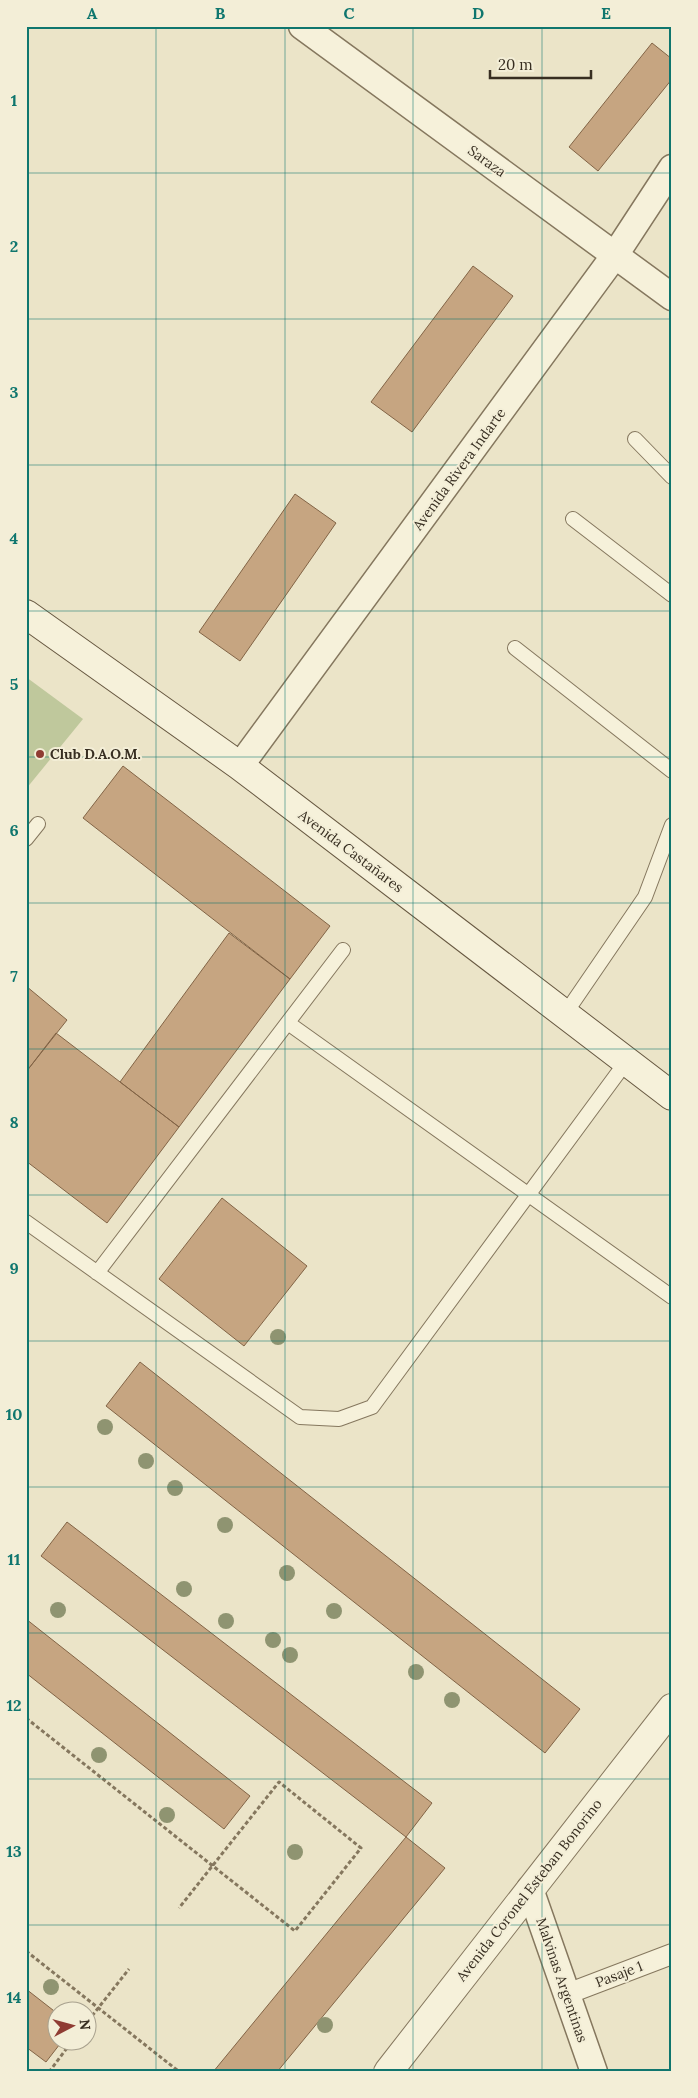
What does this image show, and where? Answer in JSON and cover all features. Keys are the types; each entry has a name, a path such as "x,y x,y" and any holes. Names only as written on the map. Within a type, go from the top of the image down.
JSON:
{"main road":[{"name":"Avenida Castañares","path":"26,614 240,766 672,1096"},
{"name":"Avenida Coronel Esteban Bonorino","path":"388,2072 530,1889 668,1721"}],"street":[{"name":"Saraza","path":"302,26 672,297"},
{"name":"Avenida Rivera Indarte","path":"240,766 615,255 672,168"},
{"name":"Malvinas Argentinas","path":"530,1889 594,2072"},
{"name":"Pasaje 1","path":"567,1994 672,1954"}],"lane":[{"path":"635,439 672,477"},
{"path":"573,519 672,595"},
{"path":"515,648 672,771"},
{"path":"26,839 38,824"},
{"path":"565,1014 645,897 672,825"},
{"path":"97,1273 344,950"},
{"path":"288,1023 672,1297"},
{"path":"26,1222 300,1417 340,1419 372,1407 626,1062"}],"path":[{"path":"26,1718 212,1866 295,1931 361,1848 279,1782 212,1866 179,1908"},
{"path":"26,1951 88,2000"},
{"path":"129,1969 98,2008 177,2070 176,2072"},
{"path":"50,2072 66,2050"}],"green space":[{"name":"Club D.A.O.M.","path":"26,677 83,719 26,789"}],"building":[{"path":"652,43 672,59 672,79 598,171 569,147"},
{"path":"473,266 513,296 412,432 371,402"},
{"path":"295,494 336,523 240,661 199,632"},
{"path":"123,766 330,926 290,979 83,818"},
{"path":"229,933 290,979 179,1127 120,1082"},
{"path":"26,986 67,1020 26,1072"},
{"path":"56,1033 179,1127 107,1223 26,1161 26,1072"},
{"path":"222,1198 307,1266 244,1346 159,1279"},
{"path":"140,1362 580,1709 545,1753 106,1406"},
{"path":"67,1522 432,1803 406,1837 41,1556"},
{"path":"26,1619 250,1796 224,1829 26,1673"},
{"path":"406,1837 445,1868 277,2072 213,2072"},
{"path":"26,1989 48,2006 48,2050 55,2050 46,2062 26,2047"}],"place":[{"name":"Club D.A.O.M.","path":"40,754"}]}
